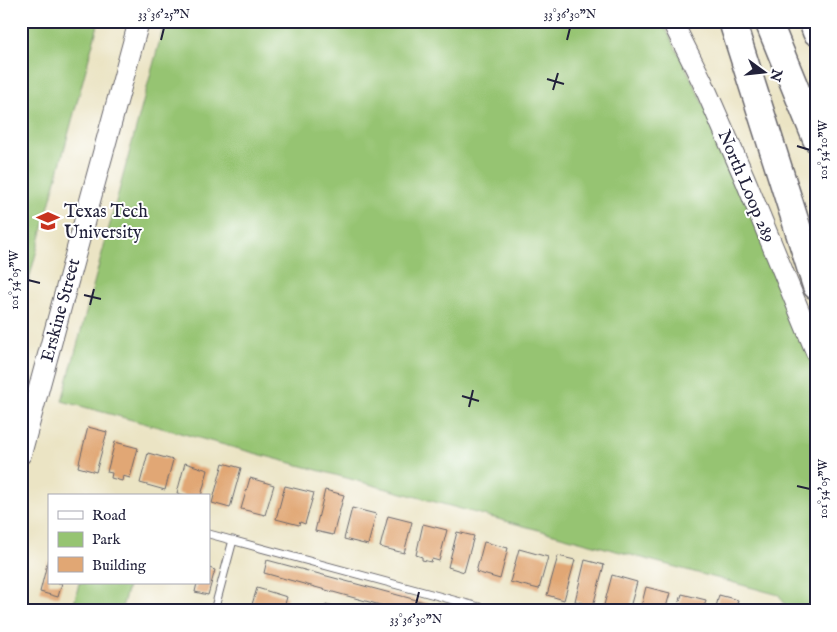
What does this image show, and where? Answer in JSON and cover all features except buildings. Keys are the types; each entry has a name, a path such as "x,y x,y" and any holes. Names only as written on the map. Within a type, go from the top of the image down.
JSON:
{"highway":[{"path":"732,21 816,286"},
{"path":"768,21 816,140"},
{"path":"812,21 816,32"}],"main road":[{"name":"Erskine Street","path":"21,454 139,21"},
{"name":"North Loop 289","path":"672,21 702,81 745,179 816,352"}],"lane":[{"path":"210,534 494,611"},
{"path":"214,611 233,540"}],"green space":[{"path":"21,21 99,21 21,309"},
{"path":"165,21 662,21 734,170 816,371 816,611 789,611 779,595 62,401"},
{"path":"79,584 129,584 121,611 84,611 73,608"}],"place":[{"name":"Texas Tech University","path":"48,221"}]}
